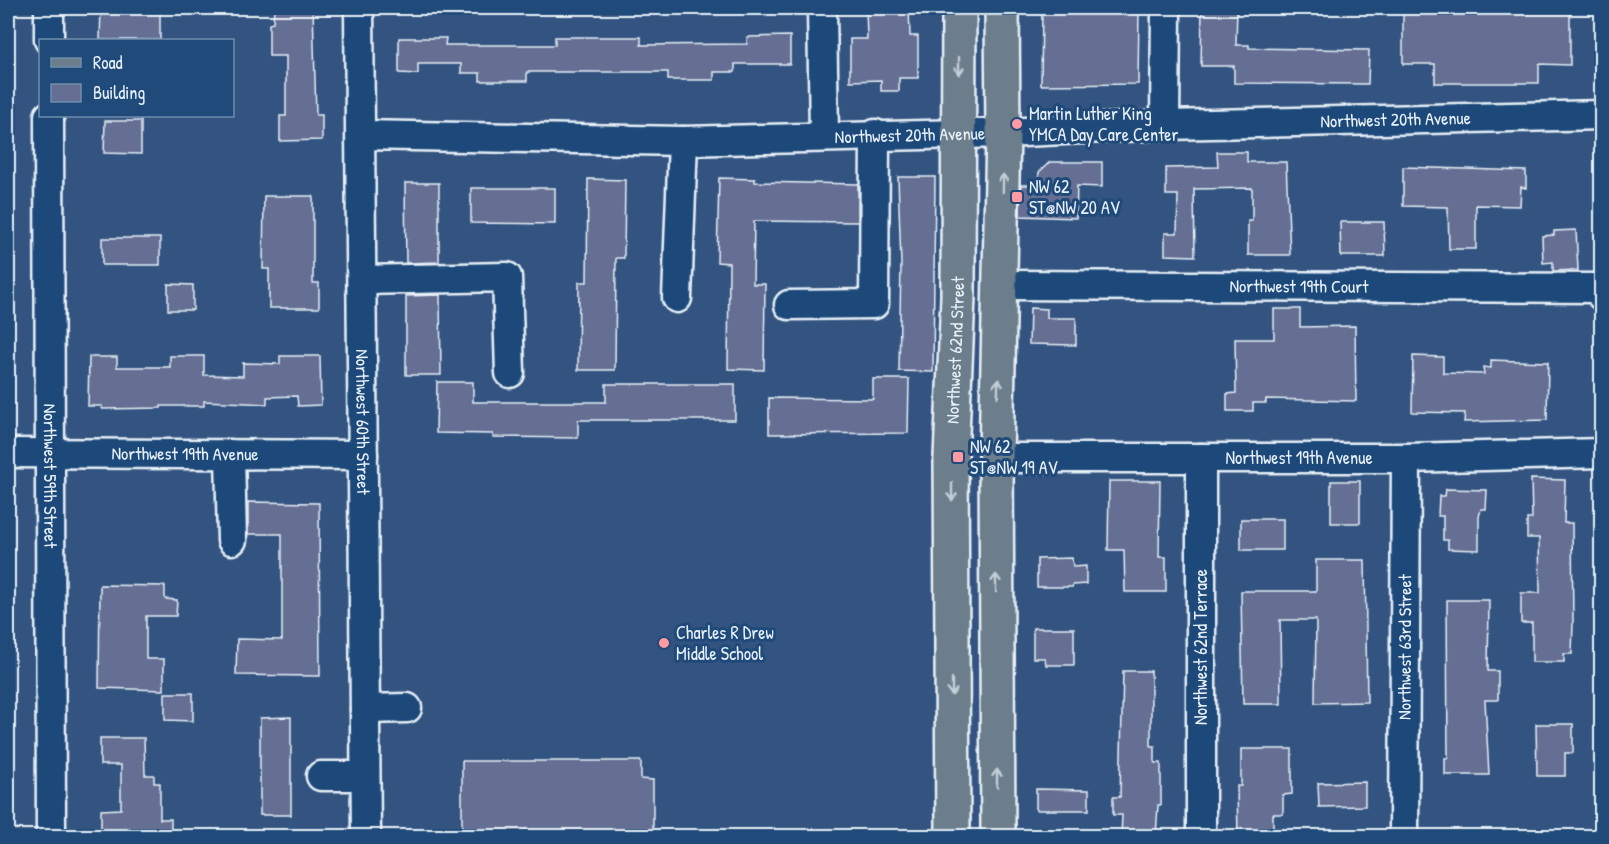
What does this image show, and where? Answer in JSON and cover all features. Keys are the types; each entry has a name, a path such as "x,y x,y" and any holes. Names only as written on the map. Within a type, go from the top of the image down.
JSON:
{"main road":[{"name":"Northwest 62nd Street","path":"953,837 951,457 958,297 959,8"},
{"path":"998,837 996,458 1001,285 1002,8"}],"street":[{"path":"49,8 49,39"},
{"name":"Northwest 60th Street","path":"359,8 366,837"},
{"path":"822,8 824,135"},
{"path":"1165,125 1166,8"},
{"name":"Northwest 20th Avenue","path":"361,135 683,141 824,135 1003,133 1165,125 1602,115"},
{"name":"Northwest 59th Street","path":"49,117 48,453 51,837"},
{"path":"789,305 874,304 875,134"},
{"path":"677,298 683,141"},
{"path":"362,280 507,277 510,373"},
{"name":"Northwest 19th Court","path":"1001,285 1599,292"},
{"name":"Northwest 19th Avenue","path":"8,453 363,455"},
{"name":"Northwest 19th Avenue","path":"996,458 1406,458 1602,453"},
{"path":"230,454 232,540"},
{"name":"Northwest 62nd Terrace","path":"1200,458 1201,837"},
{"name":"Northwest 63rd Street","path":"1404,837 1406,458"},
{"path":"365,709 407,708"},
{"path":"321,776 365,776"}],"building":[{"path":"101,8 160,8 160,39 100,39"},
{"path":"274,8 313,8 316,115 322,115 322,140 280,141 280,116 286,116 286,56 269,56 269,24 273,23"},
{"path":"866,8 909,8 910,36 918,36 918,78 899,78 899,91 881,91 881,80 850,81 850,39 867,39"},
{"path":"1042,8 1139,8 1138,84 1041,85"},
{"path":"1202,8 1237,8 1236,45 1249,45 1249,48 1369,50 1368,84 1234,83 1234,66 1201,66"},
{"path":"1403,8 1570,8 1570,65 1539,64 1539,83 1435,83 1435,64 1403,64"},
{"path":"790,36 790,64 735,64 735,72 714,72 714,80 668,80 668,72 527,72 527,81 480,81 480,73 461,73 461,64 418,64 418,74 399,73 399,38 446,38 445,45 555,45 555,37 641,37 641,45 747,44 747,37"},
{"path":"105,121 141,121 141,154 104,153"},
{"path":"1217,152 1247,152 1247,162 1286,162 1290,255 1248,255 1248,221 1252,221 1252,188 1194,189 1195,256 1165,255 1165,233 1177,233 1178,195 1166,195 1166,168 1218,167"},
{"path":"1050,162 1102,162 1102,187 1077,186 1076,218 1020,216 1021,185 1038,185 1039,172"},
{"path":"1403,167 1526,171 1526,188 1521,187 1520,206 1476,205 1476,249 1449,249 1448,207 1403,206"},
{"path":"898,177 935,177 933,372 899,371 901,264"},
{"path":"719,178 755,179 755,182 858,184 858,222 754,221 753,284 765,284 764,370 728,369 729,263 717,262"},
{"path":"588,179 625,180 624,258 616,258 615,370 578,370 579,282 587,282"},
{"path":"405,183 439,183 439,262 406,263"},
{"path":"471,188 555,188 555,224 471,223"},
{"path":"264,196 313,196 313,283 319,283 319,308 269,308 269,269 263,269"},
{"path":"1340,222 1384,222 1385,256 1341,256"},
{"path":"1576,230 1578,270 1553,271 1553,262 1543,263 1542,236 1554,235 1554,231"},
{"path":"102,238 160,238 160,265 102,265"},
{"path":"168,284 193,285 193,310 168,310"},
{"path":"440,295 441,375 406,375 406,296"},
{"path":"1030,308 1047,309 1047,318 1076,318 1076,345 1029,344"},
{"path":"1274,309 1300,309 1300,327 1355,326 1356,401 1266,399 1266,403 1253,403 1253,411 1227,411 1227,394 1236,393 1235,339 1274,339"},
{"path":"170,356 204,356 204,375 243,376 243,363 280,364 280,356 320,356 321,405 298,406 297,396 267,397 267,404 204,401 204,406 161,406 161,408 102,409 102,406 88,406 89,357 117,357 117,367 170,367"},
{"path":"1413,356 1443,357 1443,373 1484,374 1483,367 1491,368 1491,360 1548,362 1547,420 1464,422 1465,413 1412,412"},
{"path":"873,379 909,379 908,433 769,434 769,398 873,399"},
{"path":"437,382 473,382 473,402 606,402 606,384 735,384 735,420 578,420 578,438 493,437 493,434 436,433"},
{"path":"1531,479 1565,480 1564,523 1572,523 1573,623 1572,654 1564,654 1564,662 1532,662 1532,623 1521,623 1521,593 1540,593 1539,538 1527,538 1527,519 1532,519"},
{"path":"1109,481 1160,481 1159,557 1166,557 1166,592 1125,592 1124,550 1108,550"},
{"path":"1331,481 1360,481 1360,523 1331,523"},
{"path":"1446,489 1487,490 1486,509 1481,509 1479,517 1479,550 1448,549 1448,540 1443,540 1443,516 1438,516 1439,496 1445,496"},
{"path":"248,502 319,503 320,676 236,675 237,639 282,640 282,534 248,534"},
{"path":"1241,519 1283,519 1283,550 1241,550"},
{"path":"1072,558 1073,567 1086,566 1086,584 1072,587 1037,587 1037,559"},
{"path":"1316,560 1365,560 1367,702 1315,703 1316,620 1280,620 1281,704 1243,704 1241,591 1316,591"},
{"path":"100,585 165,586 165,599 177,600 176,616 146,616 146,659 164,659 164,690 99,688"},
{"path":"1447,600 1489,600 1488,671 1498,671 1498,700 1485,700 1489,775 1445,775 1445,758 1448,758"},
{"path":"1033,628 1074,628 1074,665 1046,665 1045,658 1033,658"},
{"path":"1123,671 1151,671 1151,746 1155,746 1155,763 1161,763 1161,805 1158,805 1156,837 1121,837 1122,815 1113,815 1113,797 1120,797"},
{"path":"165,693 193,693 193,721 165,720"},
{"path":"291,717 291,815 260,815 260,718"},
{"path":"1536,724 1573,724 1573,753 1565,753 1565,776 1537,776"},
{"path":"100,738 144,738 145,775 154,775 154,783 160,783 160,819 171,819 171,835 101,837 101,810 121,809 121,765 100,765"},
{"path":"1241,749 1292,749 1292,794 1283,795 1283,814 1273,814 1273,837 1238,837 1237,786 1241,786"},
{"path":"462,761 641,761 641,779 653,780 653,837 462,837"},
{"path":"1365,782 1365,806 1319,807 1318,783"},
{"path":"1036,789 1089,790 1089,810 1036,810"}],"place":[{"name":"Martin Luther King YMCA Day Care Center","path":"1017,124"},
{"name":"NW 62 ST@NW 20 AV","path":"1017,197"},
{"name":"NW 62 ST@NW 19 AV","path":"958,457"},
{"name":"Charles R Drew Middle School","path":"664,643"}]}
